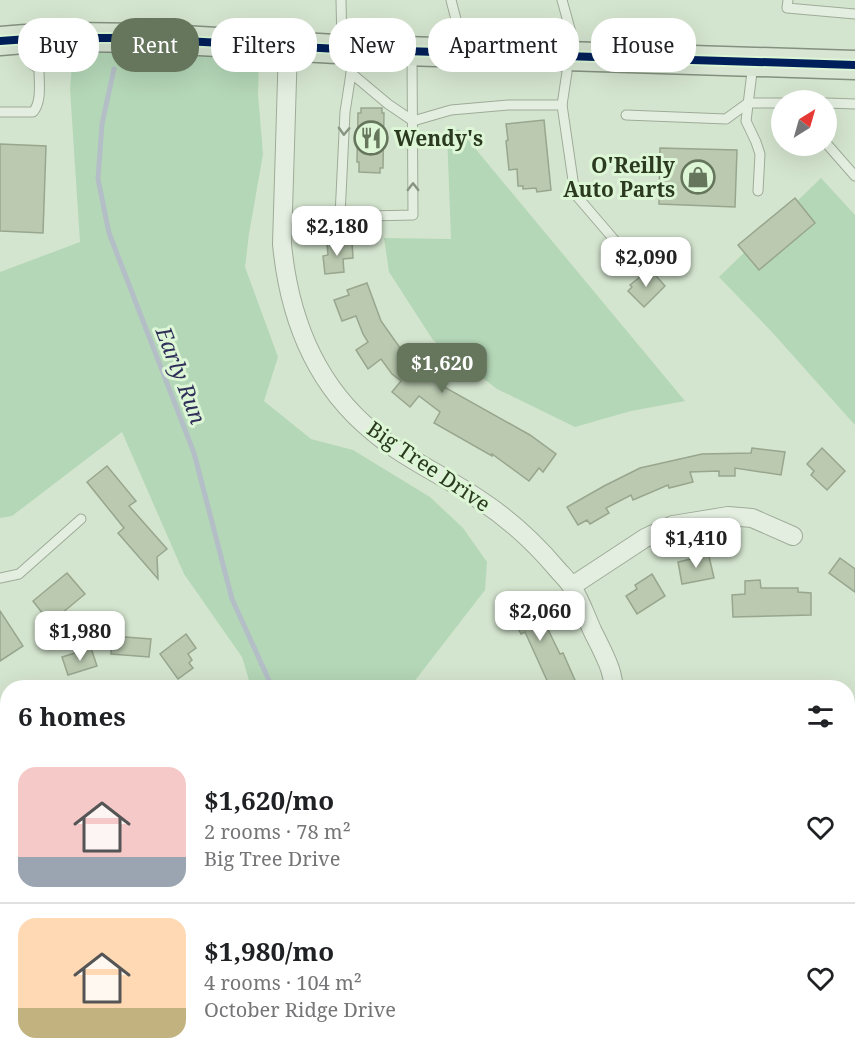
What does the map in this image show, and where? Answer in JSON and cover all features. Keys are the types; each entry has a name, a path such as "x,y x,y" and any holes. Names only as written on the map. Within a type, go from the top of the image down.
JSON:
{"main road":[{"path":"99,38 211,42"},
{"path":"0,40 18,40"},
{"path":"579,56 855,65"}],"street":[{"name":"Big Tree Drive","path":"287,72 282,218 284,272 300,331 314,359 334,392 373,432 408,457 478,499 504,518 544,554 572,586 610,669 612,680"},
{"path":"572,586 645,538 673,525 728,516 752,518 793,536"}],"lane":[{"path":"341,0 344,18"},
{"path":"451,0 456,18"},
{"path":"562,0 565,18"},
{"path":"788,0 787,8 855,14"},
{"path":"753,62 746,121 760,154 758,191"},
{"path":"0,112 33,112 36,110 39,72"},
{"path":"340,216 348,72"},
{"path":"361,72 388,104 413,122"},
{"path":"282,218 414,214 412,72"},
{"path":"567,72 562,105 575,194 624,250"},
{"path":"626,115 726,119 748,103 771,103"},
{"path":"837,104 855,104"},
{"path":"413,122 451,110 508,105 562,105"},
{"path":"837,156 855,176"},
{"path":"0,578 19,574 81,519"}],"green space":[{"path":"99,53 111,53 111,72 199,72 199,56 211,56 211,72 259,72 258,94 263,154 245,267 278,357 264,401 311,439 353,450 430,497 463,528 487,562 485,590 415,680 249,680 242,657 184,574 122,432 12,516 0,518 0,272 80,242 70,89 71,72 99,72"},
{"path":"459,129 685,401 631,411 575,427 497,389 433,340 389,272 384,238 451,239 447,133"},
{"path":"821,178 855,215 855,425 719,277"}],"building":[{"name":"Wendy's","path":"361,108 382,108 382,113 384,113 383,168 380,168 380,173 359,172 359,162 357,162 358,113 361,113"},
{"path":"544,120 551,190 537,192 536,188 523,189 523,186 518,186 517,169 509,170 506,124"},
{"path":"0,144 46,146 43,233 0,231"},
{"name":"O'Reilly Auto Parts","path":"660,148 737,150 735,207 659,204"},
{"path":"795,198 815,223 759,270 738,245"},
{"path":"352,241 353,258 343,259 344,272 325,274 323,256 328,255 327,243"},
{"path":"650,269 665,286 644,307 628,291 632,287 630,285"},
{"path":"367,283 381,321 405,355 437,383 530,435 556,454 543,472 539,468 529,481 492,454 492,456 434,423 440,412 419,396 410,407 392,392 401,381 392,374 381,359 368,369 356,350 368,342 356,316 342,321 334,300 349,295 347,290"},
{"path":"752,448 785,452 781,475 735,468 735,476 719,476 719,471 690,472 693,482 669,488 668,485 633,500 631,495 606,508 609,513 590,524 587,520 578,525 567,507 640,468 702,454 751,453"},
{"path":"822,448 845,471 827,490 811,475 814,471 807,464"},
{"path":"107,466 136,501 129,506 167,549 157,557 158,579 118,533 124,528 87,482"},
{"path":"708,552 714,578 682,584 678,562 691,559 690,555"},
{"path":"840,558 855,569 855,592 829,573"},
{"path":"67,573 85,594 50,623 33,601"},
{"path":"652,574 665,596 637,614 626,596 637,589 635,585"},
{"path":"760,580 761,588 798,588 798,592 811,593 811,615 733,617 732,595 745,594 745,581"},
{"path":"525,595 533,609 537,607 560,654 563,653 575,680 547,680 525,632 521,634 512,617 506,621 499,609"},
{"path":"0,611 23,646 0,661"},
{"path":"186,634 196,648 188,654 192,660 189,663 193,668 178,679 160,654"},
{"path":"112,636 151,639 149,657 111,654"},
{"path":"91,648 97,666 68,675 62,657"}],"waterway":[{"name":"Early Run","path":"113,72 102,124 98,179 109,233 194,453 232,599 269,680"}],"transit line":[{"path":"0,41 42,38 127,38 339,49 855,65"}],"place":[{"name":"Wendy's","path":"371,138"},
{"name":"O'Reilly Auto Parts","path":"698,177"}]}
